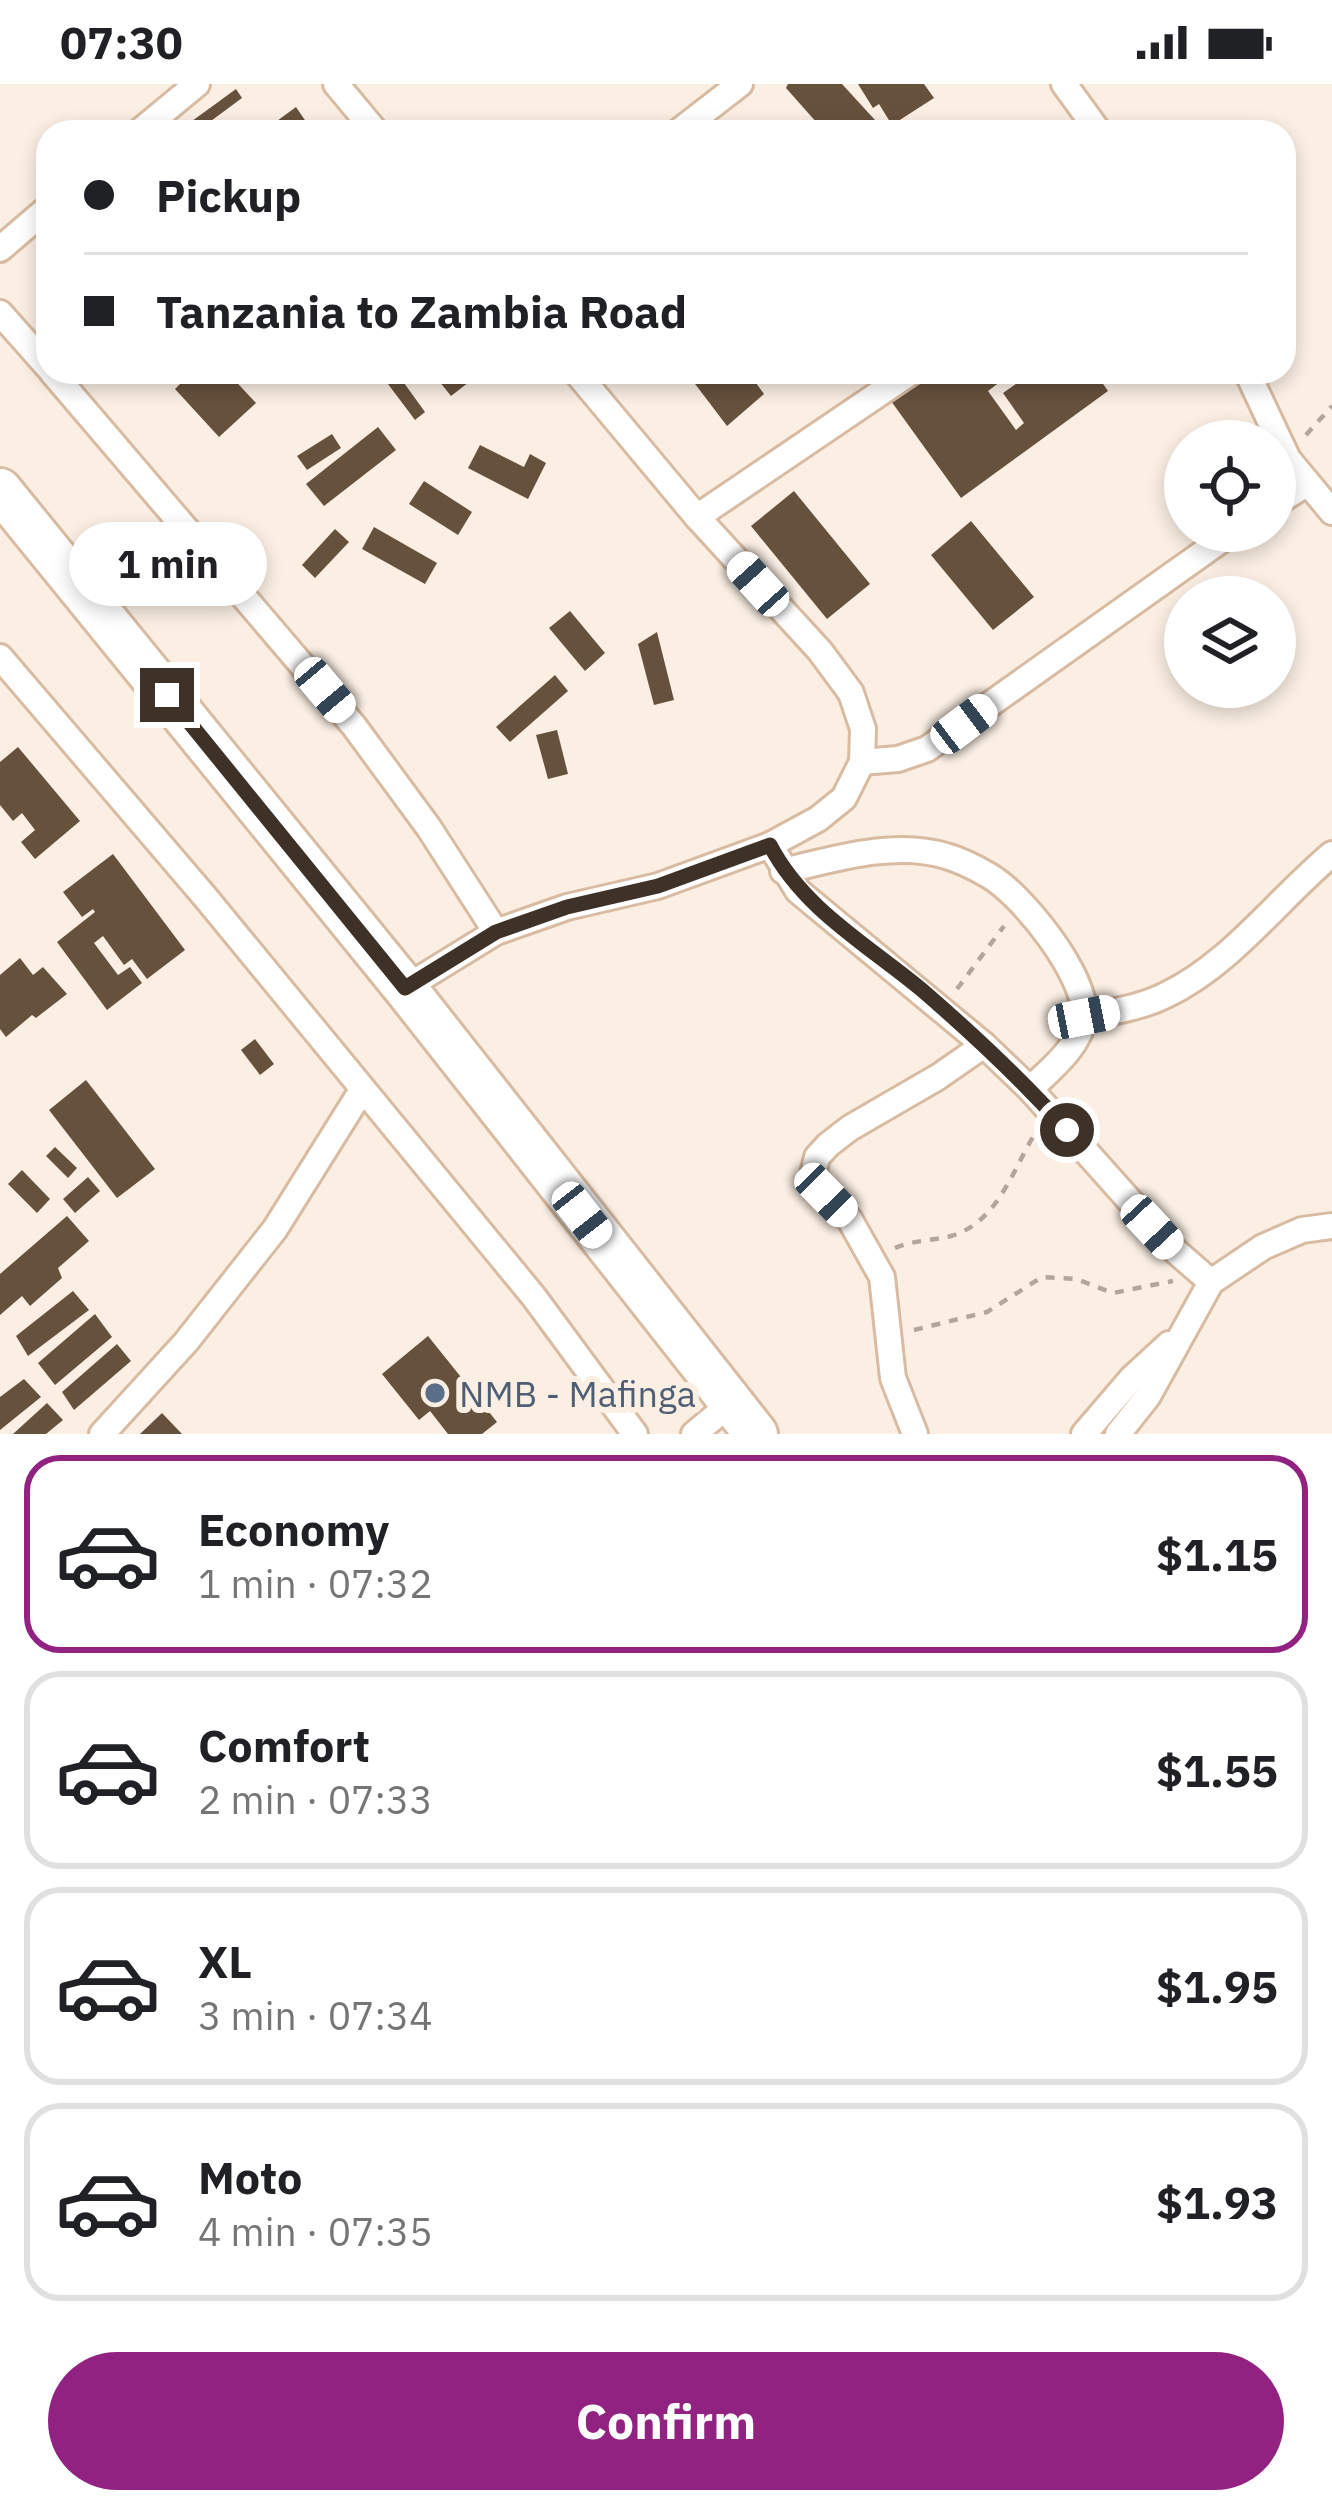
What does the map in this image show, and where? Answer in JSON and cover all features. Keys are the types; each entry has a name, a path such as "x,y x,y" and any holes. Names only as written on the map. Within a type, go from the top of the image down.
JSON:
{"highway":[{"path":"0,490 405,988 743,1419"}],"street":[{"path":"153,120 196,84"},
{"path":"336,84 366,120"},
{"path":"694,120 740,84"},
{"path":"1064,84 1090,120"},
{"path":"0,249 36,218"},
{"path":"0,313 36,354"},
{"path":"62,384 355,726 496,932"},
{"path":"405,988 496,932 567,907 658,886 770,845 844,798 862,762 863,729 851,693 820,651 697,517 586,384"},
{"path":"697,517 893,384"},
{"path":"1253,384 1270,420"},
{"path":"1296,470 1332,512"},
{"path":"1296,490 1306,484"},
{"path":"862,762 898,759 927,749 1204,552"},
{"path":"0,657 206,898 534,1298 635,1434"},
{"path":"770,845 798,891 984,1045 1030,1089 1172,1248 1206,1278"},
{"path":"783,871 894,850 944,855 992,876 1035,920 1076,978 1084,1017 1068,1052 1030,1089"},
{"path":"1084,1017 1167,995 1210,966 1332,854"},
{"path":"915,1434 893,1378 886,1293 875,1260 850,1220 817,1183 814,1170 818,1157 850,1128 984,1045"},
{"path":"102,1434 186,1342 275,1229 362,1090"},
{"path":"1118,1434 1148,1396 1206,1278 1302,1230 1332,1226"},
{"path":"1084,1434 1132,1378 1183,1332"},
{"path":"694,1434 743,1419"}],"path":[{"path":"1296,449 1332,406"},
{"path":"943,1008 1020,904"},
{"path":"875,1260 899,1246 956,1235 971,1227 1010,1184 1034,1135 1053,1114"},
{"path":"889,1330 923,1330 964,1320 987,1312 1042,1277 1058,1276 1125,1294 1206,1278"}],"building":[{"path":"788,84 842,84 875,120 814,120 786,88"},
{"path":"858,84 924,84 934,98 900,120 889,120 879,104 873,108"},
{"path":"236,89 242,98 212,120 193,120"},
{"path":"296,107 305,120 278,120"},
{"path":"180,384 238,384 256,403 219,437 175,389"},
{"path":"388,384 405,384 425,412 415,420"},
{"path":"441,384 467,384 451,396"},
{"path":"695,384 757,384 764,394 727,426"},
{"path":"914,384 997,384 988,391 1016,430 1024,423 1003,393 1016,384 1103,384 1108,391 961,498 891,401"},
{"path":"378,427 396,450 324,506 306,484"},
{"path":"332,434 341,448 307,470 297,456"},
{"path":"480,445 524,467 530,454 546,463 528,499 468,468"},
{"path":"424,481 472,512 458,535 409,504"},
{"path":"794,491 870,584 827,619 751,526"},
{"path":"971,521 1034,597 993,630 931,555"},
{"path":"374,527 437,563 425,584 362,549"},
{"path":"335,529 349,542 315,578 302,565"},
{"path":"570,611 605,653 585,671 549,628"},
{"path":"657,632 674,700 654,705 638,644"},
{"path":"555,675 568,691 510,742 496,727"},
{"path":"557,730 568,774 548,779 536,735"},
{"path":"18,747 80,821 35,859 21,842 35,830 22,813 13,821 0,805 0,762"},
{"path":"113,854 185,950 147,979 132,959 124,965 103,936 94,943 118,975 130,967 142,983 107,1010 57,942 95,912 82,917 63,892"},
{"path":"20,958 33,975 43,967 67,994 6,1037 0,1029 0,975"},
{"path":"255,1039 274,1064 260,1075 241,1050"},
{"path":"86,1080 155,1169 117,1198 49,1110"},
{"path":"55,1147 77,1168 68,1178 46,1156"},
{"path":"22,1170 50,1199 37,1213 8,1184"},
{"path":"88,1177 100,1191 75,1213 63,1199"},
{"path":"67,1216 89,1241 58,1268 62,1278 30,1306 22,1296 0,1315 0,1274"},
{"path":"73,1291 89,1310 28,1356 16,1336"},
{"path":"95,1314 112,1337 55,1385 38,1363"},
{"name":"NMB - Mafinga","path":"428,1336 497,1422 482,1434 448,1434 430,1411 419,1420 382,1374"},
{"path":"117,1344 131,1361 74,1410 62,1392"},
{"path":"24,1379 41,1397 0,1430 0,1397"},
{"path":"47,1403 63,1420 46,1434 13,1434"},
{"path":"162,1413 182,1434 140,1434"}],"place":[{"name":"NMB - Mafinga","path":"435,1393"}],"route":[{"path":"167,695 405,988 496,932 567,907 658,886 770,845 798,891 943,1008 1067,1130"}]}
